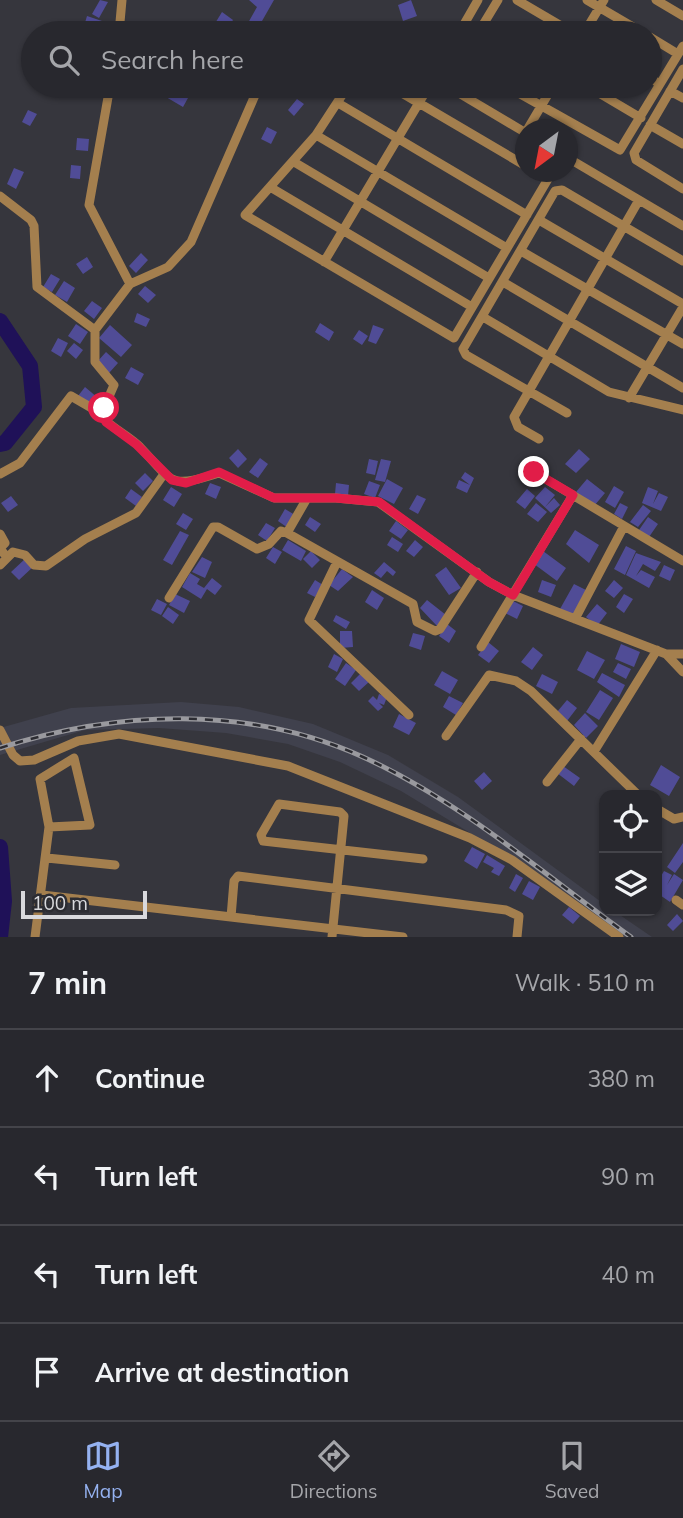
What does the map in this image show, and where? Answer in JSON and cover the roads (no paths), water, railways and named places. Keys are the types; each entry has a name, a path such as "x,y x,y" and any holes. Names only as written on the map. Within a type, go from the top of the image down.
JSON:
{"street":[{"path":"120,21 122,0"},
{"path":"466,21 478,0"},
{"path":"485,21 498,0"},
{"path":"517,0 553,21"},
{"path":"587,0 601,4 626,21"},
{"path":"656,0 683,16"},
{"path":"591,21 601,4"},
{"path":"662,42 681,50 662,81"},
{"path":"683,69 634,157 683,188"},
{"path":"670,91 683,99"},
{"path":"108,98 89,205 130,284"},
{"path":"102,414 114,385 95,362 95,330 130,284 167,267 191,242 254,98"},
{"path":"341,98 294,162 245,215 454,338 546,182"},
{"path":"410,98 515,160"},
{"path":"324,262 421,98"},
{"path":"468,98 515,126"},
{"path":"527,98 616,150 621,149 652,98"},
{"path":"534,119 546,98"},
{"path":"607,98 640,118"},
{"path":"338,103 527,215"},
{"path":"650,125 683,144"},
{"path":"316,135 507,248"},
{"path":"294,162 489,278"},
{"path":"578,164 683,226"},
{"path":"270,187 472,307"},
{"path":"567,413 464,352 559,190 683,261"},
{"path":"0,197 31,219 34,226 37,288 95,330"},
{"path":"539,439 518,427 514,417 639,200"},
{"path":"539,220 683,305 629,398"},
{"path":"521,251 683,344"},
{"path":"503,282 683,388"},
{"path":"483,317 609,392 683,410"},
{"path":"0,474 20,463 71,396 102,414 106,422 136,444 172,480 186,483 225,473 264,496 379,502 513,595 661,652 683,654"},
{"path":"534,472 623,528 683,561"},
{"path":"0,565 13,552 25,555 34,565 46,566 85,539 136,513 164,474"},
{"path":"481,647 573,495"},
{"path":"287,533 306,500"},
{"path":"169,598 213,527 218,527 257,550 269,544 281,531 287,533 413,604 417,622 438,631 477,572"},
{"path":"575,619 623,528"},
{"path":"0,534 5,543 0,548 7,558"},
{"path":"337,562 309,620 409,715"},
{"path":"661,652 683,671"},
{"path":"595,750 661,652"},
{"path":"446,736 485,679 494,674 516,681 531,691 561,723 595,750 633,790"},
{"path":"0,730 13,755 20,761 34,760 78,741 119,734 288,766 470,838 512,860 619,937"},
{"path":"547,782 582,738"},
{"path":"41,937 35,937 49,827 40,779 74,758 90,825 49,827"},
{"path":"333,932 342,851 344,816 340,812 282,803 261,835 263,841 342,851 423,859"},
{"path":"662,812 674,819 683,817"},
{"path":"47,858 115,865"},
{"path":"231,917 234,881 238,876 517,913 517,937"},
{"path":"41,895 333,932 403,937"}],"waterway":[{"path":"0,321 30,366 34,407 5,443 0,444"},
{"path":"0,847 4,901 0,937"}],"railway":[{"path":"0,748 45,735 136,720 229,721 274,728 319,740 363,757 434,795 501,840 631,937"}]}
